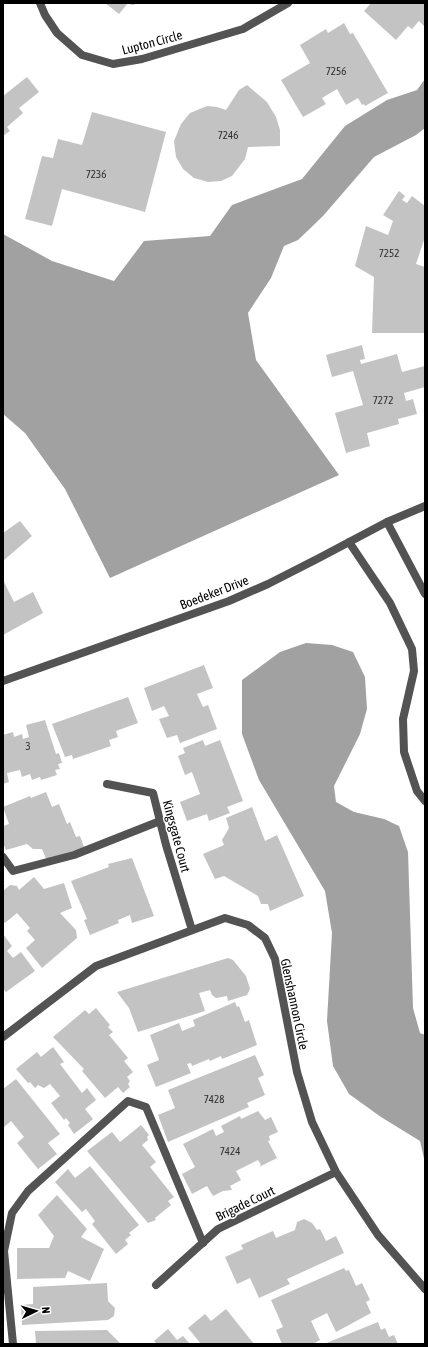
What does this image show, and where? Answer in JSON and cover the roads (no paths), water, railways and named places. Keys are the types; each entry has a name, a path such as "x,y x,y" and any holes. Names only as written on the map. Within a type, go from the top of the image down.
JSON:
{"street":[{"name":"Lupton Circle","path":"40,3 45,15 57,33 82,55 113,64 142,60 243,29 288,3"},
{"name":"Boedeker Drive","path":"3,681 229,600 275,581 387,522 425,506"},
{"path":"387,522 425,594"},
{"path":"349,542 390,603 412,649 414,671 403,719 404,752 417,791 425,802"},
{"name":"Kingsgate Court","path":"107,784 153,792 166,845 192,930"},
{"path":"3,857 13,871 74,855 160,821"},
{"name":"Glenshannon Circle","path":"3,1037 96,966 225,918 248,925 265,938 275,959 297,1072 312,1122 336,1172 378,1235 425,1290"},
{"path":"13,1344 4,1251 12,1213 28,1191 128,1101 146,1107 203,1243"},
{"name":"Brigade Court","path":"156,1285 218,1229 336,1172"}]}
